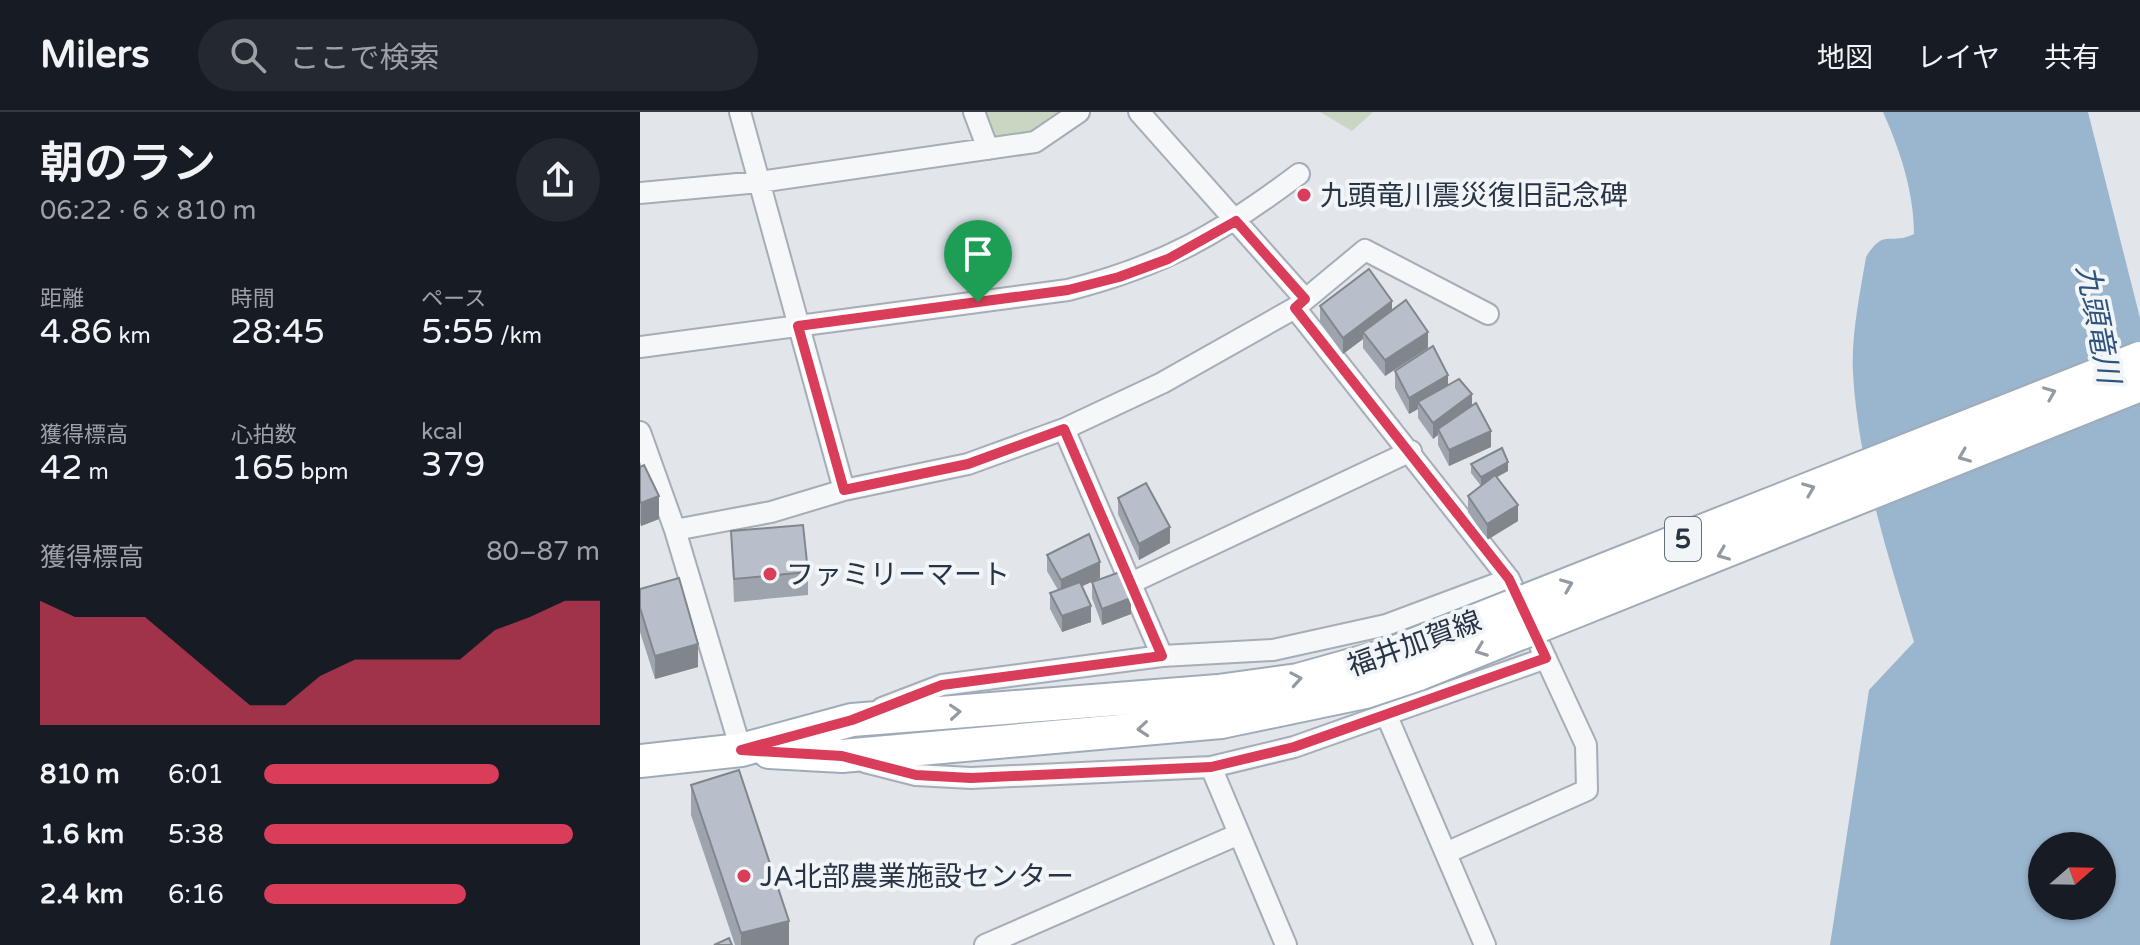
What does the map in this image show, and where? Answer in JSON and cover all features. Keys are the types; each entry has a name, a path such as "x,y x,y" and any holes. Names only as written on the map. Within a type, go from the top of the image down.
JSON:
{"main road":[{"name":"福井加賀線","path":"640,761 741,750 852,720 1220,706 1391,654 2140,358"},
{"name":"福井加賀線","path":"741,750 842,756 1220,706 1365,692 1419,674 2140,385"}],"street":[{"path":"740,112 844,490"},
{"path":"974,112 988,149"},
{"path":"640,193 759,182 1035,142 1079,112"},
{"path":"1139,112 1236,221 1509,579 1586,745 1587,790 1446,853"},
{"path":"640,347 1068,290 1119,277 1168,259 1236,221 1299,174"},
{"path":"675,530 771,512 844,490 968,464 1064,429 1162,383 1300,303 1365,250 1488,314"},
{"path":"1064,429 1162,656"},
{"path":"640,432 675,530 741,750"},
{"path":"1131,583 1411,451"},
{"path":"852,720 942,685 1162,656 1273,650 1315,641 1386,625 1509,579"},
{"path":"842,756 916,775 971,778 1211,767 1294,747 1546,658"},
{"path":"1386,714 1485,945"},
{"path":"1211,767 1286,945"},
{"path":"985,945 1239,834"}],"green space":[{"path":"975,112 1079,112 1035,142 988,149"},
{"path":"1320,112 1373,112 1352,131"}],"water":[{"name":"九頭竜川","path":"1883,112 2088,112 2140,318 2140,945 1830,945 1869,690 1914,642 1868,475 1853,373 1855,329 1866,257 1878,242 1914,234 1909,187"}],"building":[{"path":"1369,269 1392,301 1343,338 1320,306"},
{"path":"1406,300 1428,332 1385,360 1363,332"},
{"path":"1433,346 1448,375 1409,398 1395,371"},
{"path":"1459,379 1472,394 1433,423 1418,402"},
{"path":"1476,403 1491,431 1449,450 1438,429"},
{"path":"1502,448 1508,462 1481,477 1471,464"},
{"path":"644,465 659,496 641,503 640,467"},
{"path":"1495,475 1518,505 1487,524 1468,496"},
{"path":"1146,483 1170,527 1139,544 1118,498"},
{"path":"803,525 808,572 734,579 731,531"},
{"path":"1089,534 1100,562 1061,580 1047,555"},
{"path":"1120,572 1131,598 1102,609 1092,582"},
{"path":"679,578 698,644 655,656 640,608 640,589"},
{"path":"1080,582 1091,606 1062,616 1050,593"},
{"path":"739,770 789,921 741,933 691,785"},
{"path":"729,938 732,945 714,945"}],"place":[{"name":"九頭竜川震災復旧記念碑","path":"1304,195"},
{"name":"ファミリーマート","path":"770,574"},
{"name":"JA北部農業施設センター","path":"744,876"}],"route":[{"path":"1236,221 1305,299 1295,308 1411,451 1509,579 1546,658 1294,747 1211,767 971,778 916,775 842,756 741,750 852,720 942,685 1162,656 1064,429 968,464 844,490 798,326 978,302 1068,290 1119,277 1168,259 1236,221"}]}
